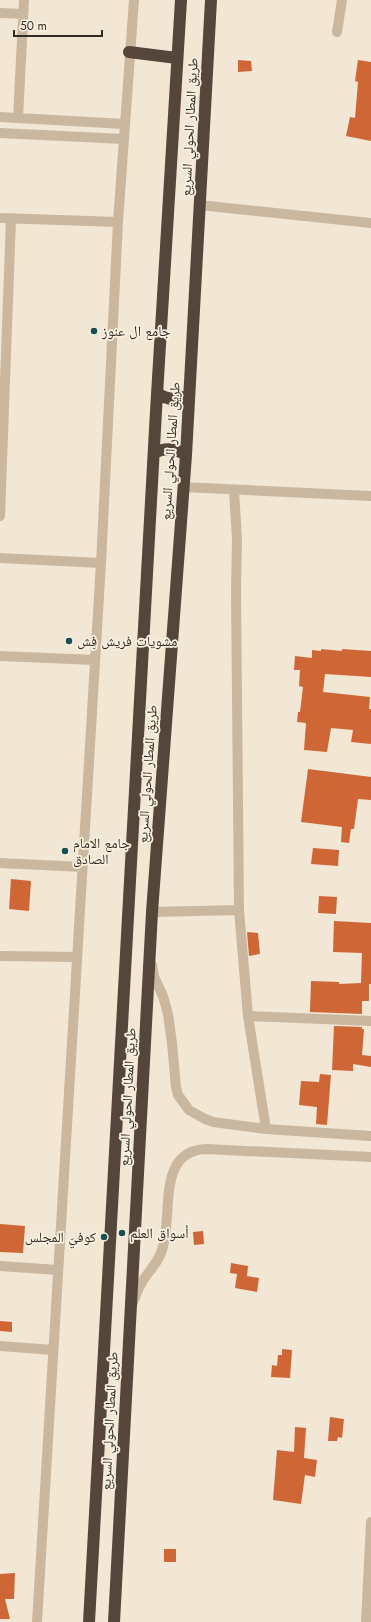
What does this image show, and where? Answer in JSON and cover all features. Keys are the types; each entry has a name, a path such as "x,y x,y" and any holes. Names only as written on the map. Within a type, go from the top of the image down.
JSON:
{"highway":[{"name":"طريق المطار الحولي السريع","path":"89,1622 157,393 181,0"},
{"name":"طريق المطار الحولي السريع","path":"114,1622 152,912 186,455 211,0"},
{"path":"130,52 177,58"},
{"path":"157,393 173,399 184,398 189,395"},
{"path":"154,453 164,449 170,449 186,455"}],"street":[{"path":"18,118 24,0"},
{"path":"37,1622 101,563 118,222 134,0"},
{"path":"337,32 342,0"},
{"path":"0,13 23,14"},
{"path":"0,117 124,124"},
{"path":"0,133 123,139"},
{"path":"199,205 371,224"},
{"path":"0,218 118,222"},
{"path":"0,516 11,219"},
{"path":"183,487 371,496"},
{"path":"234,490 237,540 236,590 239,910 248,1016 266,1129"},
{"path":"0,558 101,563"},
{"path":"0,656 95,660"},
{"path":"0,863 82,867"},
{"path":"152,912 239,910"},
{"path":"151,952 154,977 163,996 168,1014 176,1087 178,1095 189,1110 213,1122 266,1129 371,1136"},
{"path":"0,956 76,957"},
{"path":"248,1016 371,1021"},
{"path":"130,1319 133,1302 138,1290 156,1263 163,1247 172,1174 174,1167 183,1157 194,1151 207,1149 371,1157"},
{"path":"0,1266 58,1270"},
{"path":"0,1346 53,1350"},
{"path":"366,1622 371,1522"}],"building":[{"path":"238,60 251,61 252,71 238,72"},
{"path":"358,60 371,62 371,141 346,136 350,117 355,118 358,82 355,81"},
{"path":"321,649 371,651 371,677 325,674 323,692 370,697 369,709 371,709 371,744 351,742 353,730 331,728 327,752 304,750 306,723 297,722 298,712 300,712 303,687 299,686 300,670 294,670 295,656 312,658 312,650 321,651"},
{"path":"308,769 371,777 371,800 358,799 354,829 351,829 349,843 341,842 342,827 301,822"},
{"path":"313,848 339,850 338,866 311,864"},
{"path":"11,879 31,881 29,911 9,909"},
{"path":"319,896 337,897 336,914 318,913"},
{"path":"334,921 371,923 371,984 369,984 369,1001 362,1001 362,1014 310,1012 311,981 339,982 339,984 361,983 362,953 333,952"},
{"path":"247,932 258,933 260,954 249,956"},
{"path":"334,1026 362,1027 362,1029 364,1029 362,1055 371,1056 371,1067 353,1064 353,1071 332,1070"},
{"path":"320,1074 331,1075 327,1125 316,1124 317,1107 299,1105 301,1081 319,1082"},
{"path":"0,1224 25,1226 23,1253 0,1252"},
{"path":"203,1231 204,1244 194,1245 193,1232"},
{"path":"231,1263 248,1266 247,1276 259,1278 257,1292 235,1288 237,1274 230,1273"},
{"path":"0,1321 12,1322 12,1332 0,1331"},
{"path":"282,1349 292,1350 290,1378 271,1377 272,1365 277,1366 278,1355 282,1355"},
{"path":"330,1417 344,1419 342,1438 338,1437 337,1441 328,1441"},
{"path":"295,1427 306,1428 304,1458 317,1460 315,1477 305,1475 301,1504 273,1500 277,1450 294,1452"},
{"path":"164,1549 176,1549 176,1562 164,1562"},
{"path":"15,1573 14,1599 5,1599 10,1619 0,1619 0,1574"}],"place":[{"name":"جامع ال عنوز","path":"94,331"},
{"name":"مشويات فريش فِش","path":"69,641"},
{"name":"جامع الامام الصادق","path":"65,851"},
{"name":"أسواق العلم","path":"122,1233"},
{"name":"كوفيّ المجلس","path":"104,1237"}]}
